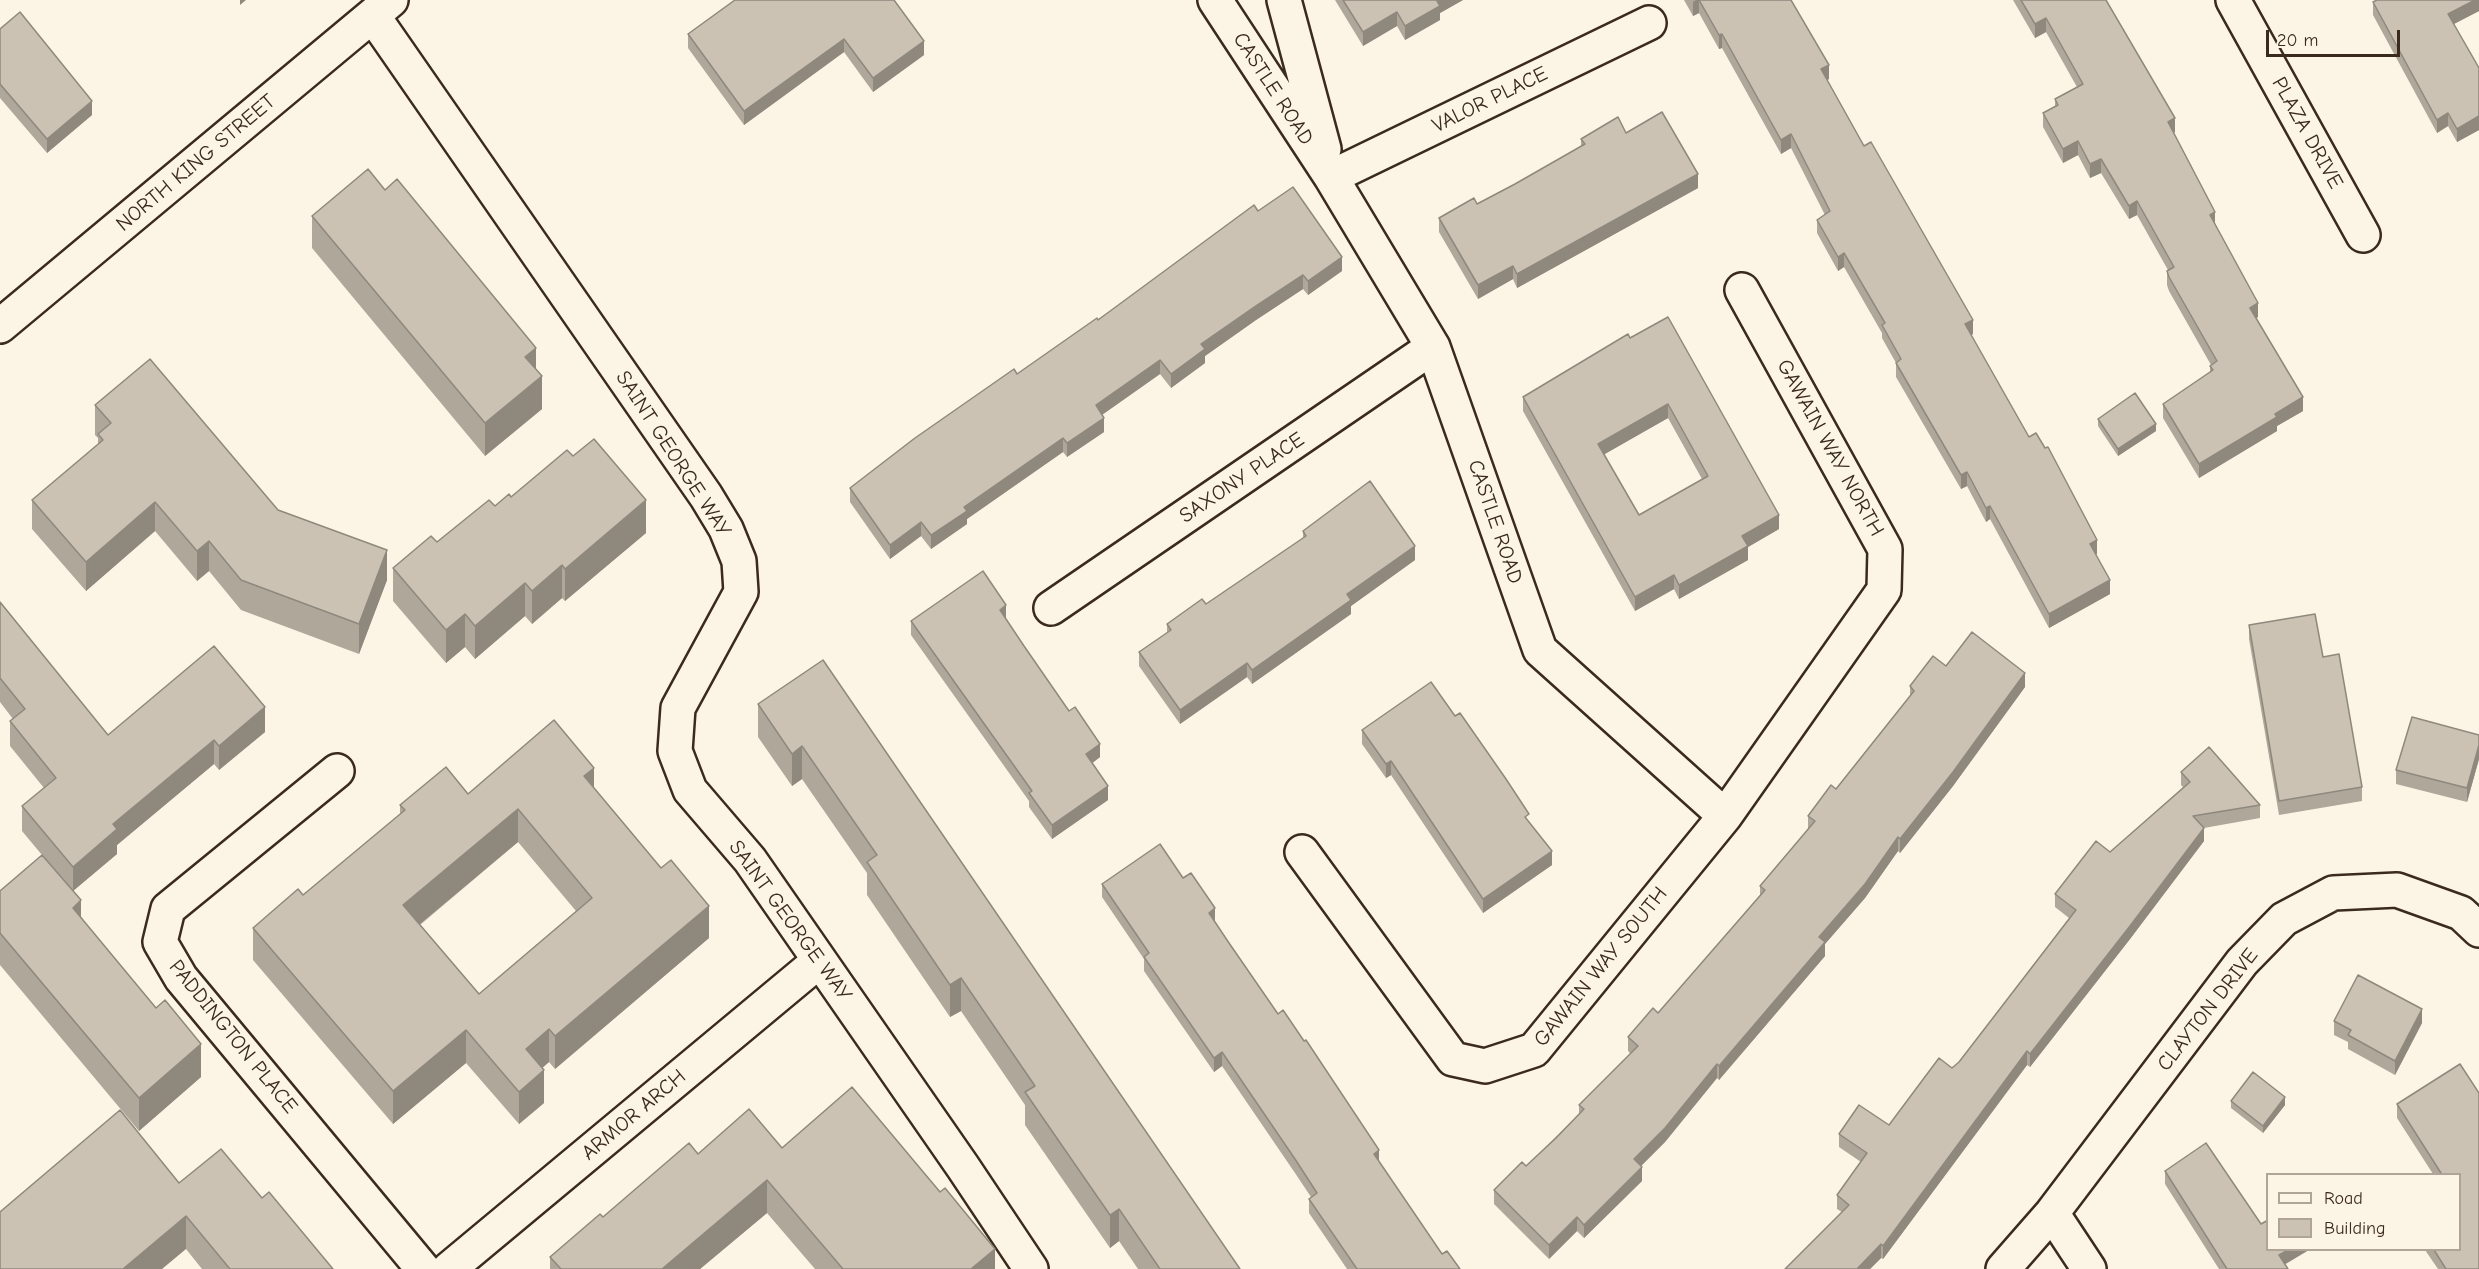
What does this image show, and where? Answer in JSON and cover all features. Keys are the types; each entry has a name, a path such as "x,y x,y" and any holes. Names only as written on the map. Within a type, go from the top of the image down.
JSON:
{"street":[{"name":"CASTLE ROAD","path":"1215,0 1331,177 1433,347 1540,650 1725,816"},
{"name":"CASTLE ROAD","path":"1284,0 1331,177"},
{"name":"PLAZA DRIVE","path":"2233,0 2363,235"},
{"name":"NORTH KING STREET","path":"0,326 382,8"},
{"name":"SAINT GEORGE WAY","path":"382,8 706,496 726,529 739,561 741,592 678,708 675,751 690,790 750,860 1031,1269"},
{"name":"VALOR PLACE","path":"1331,177 1649,23"},
{"name":"GAWAIN WAY NORTH","path":"1725,816 1884,590 1885,549 1743,290"},
{"name":"SAXONY PLACE","path":"1051,608 1433,347"},
{"name":"PADDINGTON PLACE","path":"337,771 168,909 160,942 181,978 423,1269"},
{"name":"GAWAIN WAY SOUTH","path":"1302,852 1453,1059 1485,1066 1534,1050 1725,816"},
{"name":"CLAYTON DRIVE","path":"2002,1269 2052,1213 2242,962 2284,920 2333,893 2397,890 2461,913 2479,930"},
{"name":"ARMOR ARCH","path":"449,1269 819,961"},
{"path":"2052,1213 2089,1269"}],"building":[{"path":"735,0 894,0 924,41 873,78 844,39 744,111 688,34"},
{"path":"1343,0 1439,0 1437,1 1440,6 1405,26 1397,12 1363,32"},
{"path":"1699,0 1791,0 1829,65 1821,69 1864,146 1871,142 1973,320 1965,324 2029,437 2036,433 2045,448 2048,447 2097,540 2090,544 2110,580 2049,614 1990,506 1986,508 1967,472 1961,475 1896,363 1901,359 1882,325 1885,323 1844,253 1838,257 1817,220 1830,211 1791,134 1781,140 1722,34 1719,35"},
{"path":"2021,0 2106,0 2175,118 2168,122 2215,212 2210,215 2258,303 2250,308 2303,397 2275,414 2277,417 2199,464 2163,404 2213,370 2210,366 2217,361 2169,277 2167,271 2174,267 2137,201 2129,206 2101,159 2090,164 2078,141 2063,149 2043,113 2058,105 2055,99 2083,84 2046,18 2035,24"},
{"path":"2377,0 2475,0 2448,14 2479,68 2479,116 2457,129 2448,113 2437,120 2373,2"},
{"path":"20,12 92,101 47,139 0,84 0,29"},
{"path":"1662,112 1698,174 1517,274 1513,266 1478,285 1439,218 1474,198 1477,204 1515,184 1585,144 1581,139 1618,117 1626,133"},
{"path":"368,169 385,190 397,179 536,348 525,357 542,376 485,423 312,216"},
{"path":"1293,187 1342,257 1308,281 1303,275 1256,306 1201,344 1205,349 1171,374 1160,360 1096,405 1104,418 1067,443 1063,438 964,507 967,511 931,535 921,522 890,545 850,488 915,438 1014,369 1017,374 1097,318 1098,320 1254,205 1258,211"},
{"path":"1668,317 1779,515 1742,536 1748,546 1679,585 1674,575 1635,597 1523,397 1628,334 1630,338","holes":["1668,404 1708,476 1639,515 1598,444"]},
{"path":"150,359 278,510 387,550 359,624 241,580 209,541 197,551 155,502 86,562 32,500 103,440 98,434 111,423 95,405"},
{"path":"2135,393 2156,424 2118,449 2098,419"},
{"path":"594,439 646,500 565,569 562,565 532,591 525,583 475,626 465,614 446,630 393,568 431,536 437,542 489,500 495,506 509,494 511,497 567,450 573,456"},
{"path":"1370,481 1415,546 1347,594 1351,600 1252,670 1247,663 1180,710 1139,652 1171,630 1167,624 1202,599 1206,604 1306,536 1303,531"},
{"path":"983,571 1006,605 1000,610 1024,646 1069,711 1075,707 1100,744 1086,754 1108,786 1052,825 1029,793 1032,791 911,621"},
{"path":"0,602 108,735 214,646 265,707 219,746 214,740 113,824 117,829 73,867 22,806 56,778 10,721 25,709 0,678"},
{"path":"2315,614 2323,657 2339,654 2362,787 2279,801 2249,625"},
{"path":"1972,632 2025,673 1953,772 1900,839 1898,837 1865,884 1819,937 1825,942 1719,1066 1717,1064 1665,1128 1634,1159 1642,1167 1584,1225 1577,1217 1549,1245 1494,1190 1522,1162 1526,1166 1556,1138 1584,1109 1579,1105 1638,1046 1628,1037 1653,1008 1658,1013 1765,890 1760,886 1815,821 1808,816 1831,785 1836,789 1914,691 1910,686 1933,656 1946,666"},
{"path":"823,660 1240,1269 1160,1269 1119,1209 1110,1215 1025,1092 1035,1086 961,978 950,985 867,862 877,855 802,746 792,754 758,704"},
{"path":"1431,682 1455,716 1460,713 1529,814 1525,817 1552,851 1483,899 1391,761 1386,764 1362,730"},
{"path":"2412,717 2479,735 2479,745 2467,788 2396,770"},
{"path":"554,720 594,768 584,776 661,868 671,860 709,906 555,1036 549,1029 526,1049 544,1070 519,1092 466,1030 393,1091 253,928 298,889 303,895 405,810 400,805 446,767 468,794","holes":["518,809 592,898 479,994 403,905"]},
{"path":"2209,747 2260,805 2193,816 2204,828 2030,1054 2027,1051 1883,1246 1881,1244 1857,1269 1785,1269 1849,1205 1837,1195 1867,1153 1839,1134 1859,1105 1889,1125 1939,1058 1952,1068 1959,1062 2076,910 2055,894 2096,841 2110,852 2190,782 2181,772"},
{"path":"1160,844 1183,878 1191,873 1215,908 1209,913 1229,943 1278,1014 1283,1010 1304,1041 1306,1040 1379,1150 1374,1154 1442,1254 1447,1251 1460,1269 1357,1269 1309,1199 1317,1193 1295,1159 1222,1052 1214,1058 1144,957 1149,953 1102,884"},
{"path":"42,855 81,900 73,908 156,1008 165,1000 201,1044 139,1098 0,933 0,891"},
{"path":"2358,975 2422,1009 2395,1061 2348,1035 2351,1030 2334,1021"},
{"path":"2460,1064 2479,1093 2479,1269 2446,1269 2435,1251 2461,1251 2461,1173 2441,1173 2397,1104"},
{"path":"2253,1072 2285,1097 2263,1126 2231,1101"},
{"path":"852,1087 940,1192 945,1188 995,1249 971,1269 843,1269 767,1180 662,1269 561,1269 550,1257 600,1214 603,1217 689,1143 698,1154 749,1109 782,1148"},
{"path":"120,1110 179,1183 221,1149 262,1198 269,1192 333,1269 230,1269 186,1216 123,1269 0,1269 0,1212"},
{"path":"2206,1143 2261,1224 2266,1221 2266,1251 2286,1251 2279,1255 2288,1269 2227,1269 2165,1171"}]}
